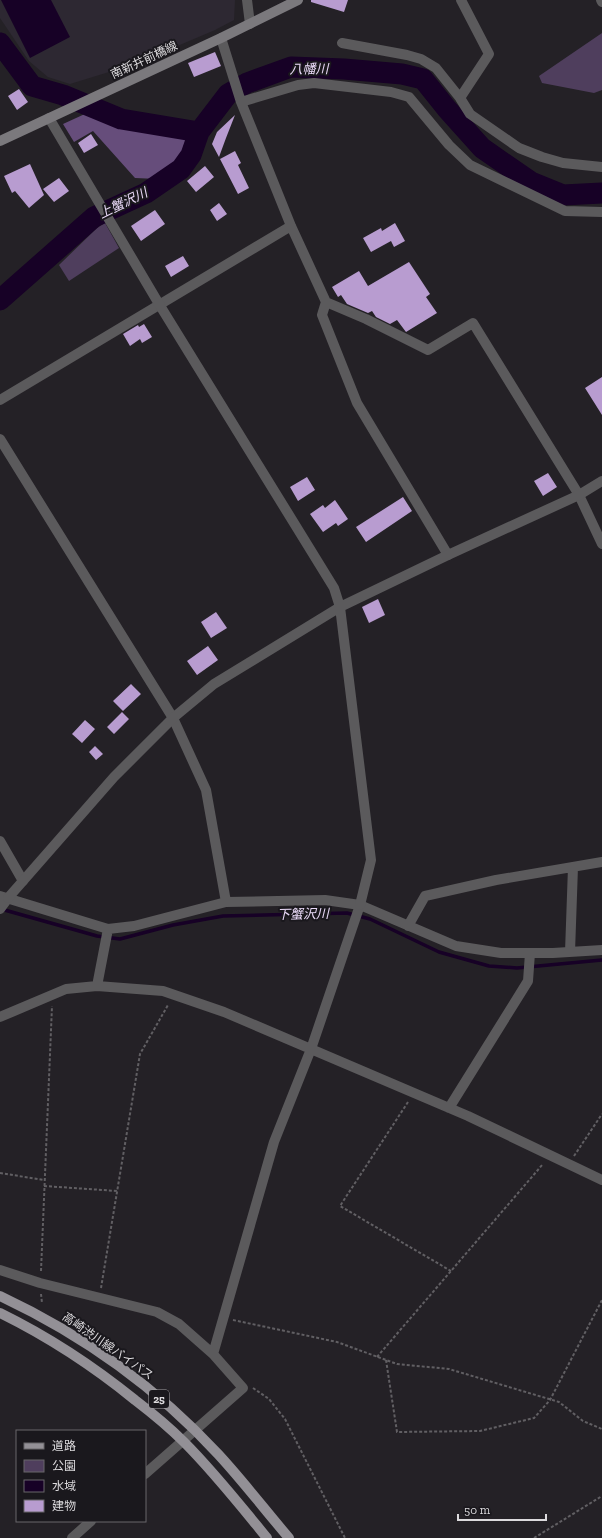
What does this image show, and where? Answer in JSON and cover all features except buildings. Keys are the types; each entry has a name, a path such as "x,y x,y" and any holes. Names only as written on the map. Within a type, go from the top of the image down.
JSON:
{"main road":[{"name":"南新井前橋線","path":"0,141 221,38 298,0"},
{"name":"高崎渋川線バイパス","path":"0,1296 32,1311 91,1347 129,1373 195,1431 230,1468 288,1538"},
{"name":"25","path":"0,1314 50,1340 81,1359 130,1395 183,1441 218,1478 267,1538"}],"street":[{"path":"247,0 250,24"},
{"path":"460,0 489,54 460,98"},
{"path":"221,38 240,100 291,226 326,302 322,315 357,403 448,555"},
{"path":"342,43 422,59 436,68 460,98 470,114 519,148 563,163 602,167"},
{"path":"240,100 298,85 314,83 391,92 409,97 449,145 470,165 565,211 602,212"},
{"path":"49,118 159,304 334,588 340,607 371,860 360,905 311,1049 274,1142 213,1354"},
{"path":"0,400 291,226"},
{"path":"326,302 366,319 428,350 473,323 579,495 602,544"},
{"path":"0,439 173,718 206,790 226,902"},
{"path":"0,909 4,897 23,881 114,777 173,718 214,684 340,607 448,555 579,495 602,481"},
{"path":"0,841 23,881"},
{"path":"408,926 425,896 496,880 602,862"},
{"path":"570,952 574,867"},
{"path":"4,897 108,929 134,926 226,902 325,900 360,905 456,946 501,953 602,950"},
{"path":"97,986 108,929"},
{"path":"449,1108 528,981 530,953"},
{"path":"0,1017 66,989 97,986 163,991 224,1012 449,1108 602,1180"},
{"path":"0,1270 40,1283 157,1312 179,1324 213,1354 243,1388 146,1473"},
{"path":"72,1538 90,1522"}],"path":[{"path":"42,1303 40,1283 52,995"},
{"path":"100,1298 140,1054 174,995"},
{"path":"414,1093 340,1206 451,1270"},
{"path":"569,1164 602,1114"},
{"path":"377,1357 550,1155"},
{"path":"0,1173 44,1180"},
{"path":"44,1186 117,1191"},
{"path":"386,1360 397,1432 480,1431 534,1418 550,1400 602,1300"},
{"path":"224,1318 337,1342 397,1364 449,1369 559,1402 583,1421 602,1429"},
{"path":"243,1388 254,1388 268,1399 285,1419 345,1538"},
{"path":"534,1538 602,1496"}],"shaded area":[{"path":"0,0 235,0 234,20 215,30 135,64 70,84 48,77 29,61 0,18"},
{"path":"87,113 116,124 191,136 180,160 158,179 135,178 93,131 74,142 63,124"}],"green space":[{"path":"602,33 602,90 594,93 542,83 539,76"},
{"path":"105,223 119,248 69,281 59,265 97,228"}],"water":[{"path":"1,0 51,0 70,37 30,58"}],"waterway":[{"name":"八幡川","path":"0,43 32,86 63,95 121,119 199,132"},
{"name":"八幡川","path":"0,300 94,217 146,193 181,169 191,155 199,132 228,94 247,83 291,67 344,69 402,74 423,79 447,109 482,148 531,182 563,195 602,193"},
{"name":"下蟹沢川","path":"1,909 97,936 120,939 173,925 223,916 347,913 370,919 439,952 489,966 517,968 602,960"}],"water label":[{"name":"上蟹沢川","path":"123,203"}]}
